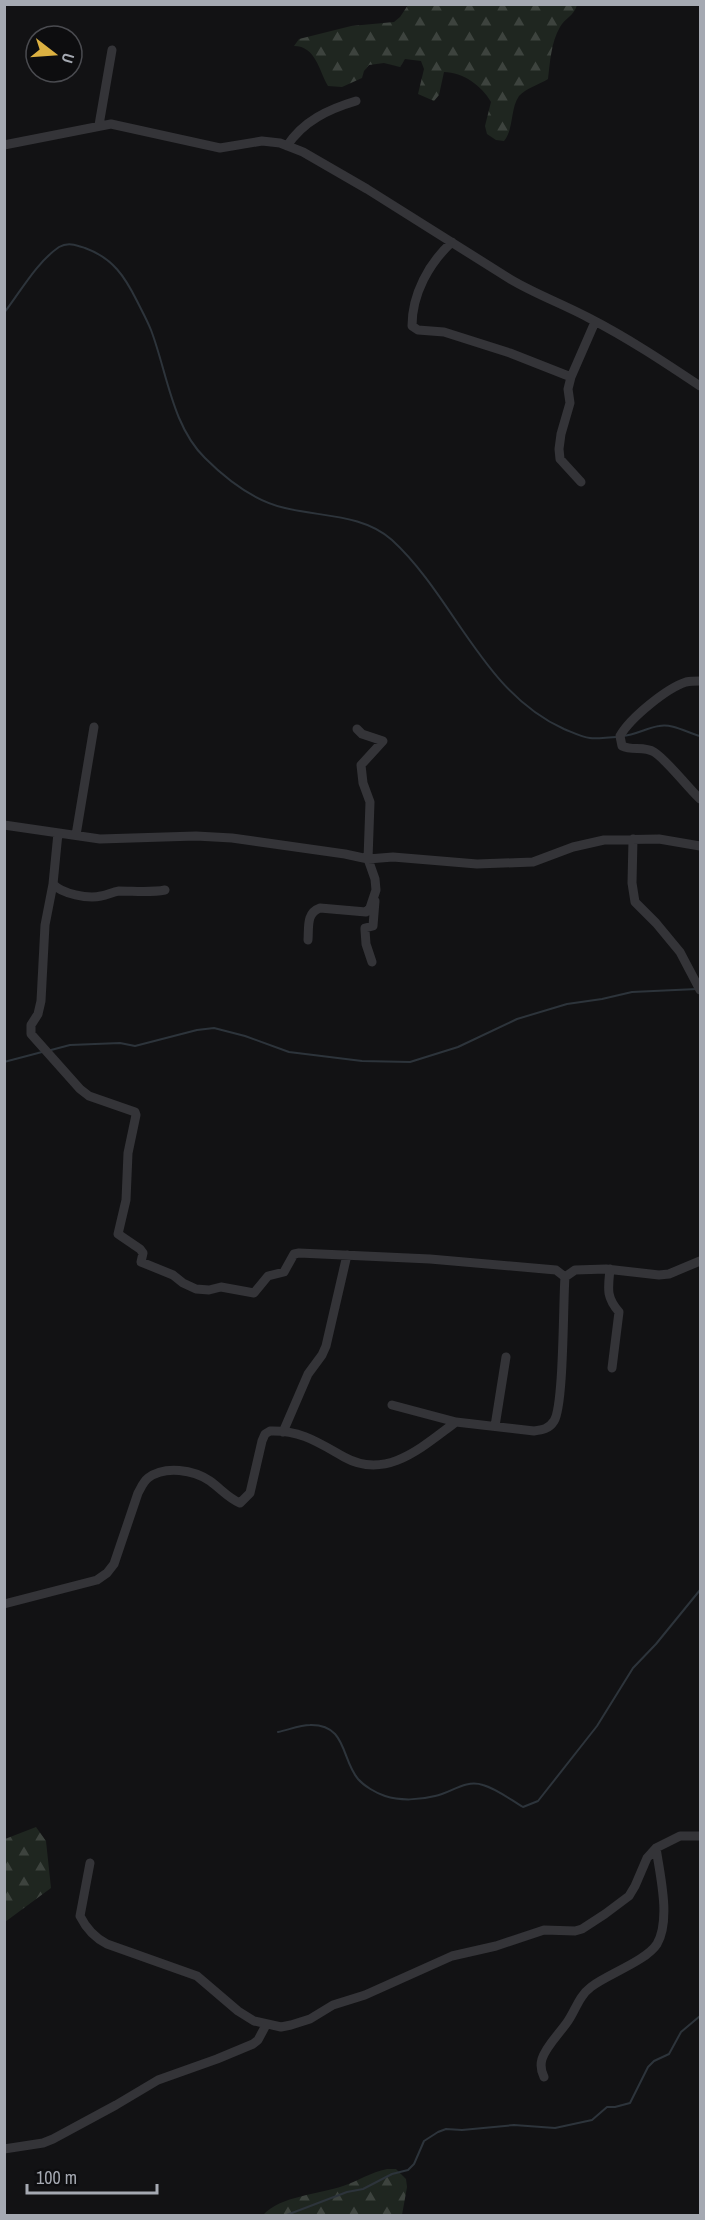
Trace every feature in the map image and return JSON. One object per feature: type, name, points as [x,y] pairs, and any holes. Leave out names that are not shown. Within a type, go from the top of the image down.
[{"type":"street","points":[[99,125],[112,50]]},
{"type":"street","points":[[287,146],[305,124],[328,111],[356,101]]},
{"type":"street","points":[[4,145],[33,141],[99,125],[121,126],[220,148],[262,141],[280,143],[303,152],[367,189],[517,284],[596,322],[639,346],[700,386]]},
{"type":"street","points":[[452,242],[430,264],[416,303],[412,326],[418,330],[444,332],[510,352],[571,377]]},
{"type":"street","points":[[581,482],[563,464],[559,455],[561,434],[570,403],[568,389],[571,377],[596,322]]},
{"type":"street","points":[[700,681],[687,682],[676,687],[639,713],[620,736],[622,746],[628,749],[644,748],[659,756],[700,799]]},
{"type":"street","points":[[76,835],[94,727]]},
{"type":"street","points":[[357,729],[362,734],[383,741],[361,765],[362,777],[370,802],[368,859],[376,890],[373,924],[365,930],[366,944],[372,962]]},
{"type":"street","points":[[4,825],[100,839],[196,836],[232,838],[368,859],[393,857],[513,864],[533,862],[590,842],[659,839],[700,846]]},
{"type":"street","points":[[58,833],[53,884],[45,925],[40,1008],[30,1029],[34,1039],[89,1096],[136,1115],[128,1153],[126,1200],[118,1234],[142,1250],[141,1262],[173,1275],[196,1289],[209,1290],[221,1287],[255,1293],[268,1276],[284,1272],[294,1254],[347,1255],[556,1270],[565,1277]]},
{"type":"street","points":[[633,839],[632,883],[635,902],[680,952],[700,990]]},
{"type":"street","points":[[53,884],[59,889],[88,897],[100,897],[112,892],[165,890]]},
{"type":"street","points":[[308,940],[309,919],[315,910],[320,908],[366,912],[370,908],[376,890]]},
{"type":"street","points":[[283,1432],[308,1374],[326,1346],[347,1255]]},
{"type":"street","points":[[565,1277],[575,1270],[610,1269],[659,1275],[669,1274],[700,1261]]},
{"type":"street","points":[[610,1269],[610,1302],[619,1312],[612,1368]]},
{"type":"street","points":[[392,1405],[456,1422],[534,1431],[545,1430],[554,1422],[557,1415],[565,1277]]},
{"type":"street","points":[[495,1426],[506,1358]]},
{"type":"street","points":[[4,1604],[97,1580],[107,1573],[114,1564],[138,1493],[152,1475],[171,1470],[193,1472],[212,1482],[218,1489],[240,1503],[250,1492],[266,1434],[270,1431],[321,1442],[352,1461],[384,1464],[406,1458],[456,1422]]},
{"type":"street","points":[[90,1863],[80,1916],[98,1939],[197,1976],[238,2011],[254,2021],[281,2027],[302,2022],[333,2005],[365,1995],[452,1956],[496,1946],[544,1930],[575,1931],[582,1929],[629,1896],[647,1858],[656,1848],[680,1836],[700,1836]]},
{"type":"street","points":[[544,2077],[540,2068],[544,2055],[584,1994],[597,1982],[636,1960],[656,1945],[660,1936],[664,1902],[656,1848]]},
{"type":"street","points":[[4,2149],[43,2143],[53,2139],[158,2080],[217,2060],[253,2043],[258,2040],[266,2025]]},
{"type":"green space","points":[[408,5],[577,5],[557,33],[551,53],[548,79],[519,96],[504,141],[496,140],[487,134],[485,126],[491,102],[477,85],[465,77],[444,72],[439,95],[434,101],[418,94],[424,69],[421,61],[405,59],[400,67],[384,63],[369,65],[362,78],[342,87],[328,86],[312,55],[301,47],[294,46],[299,39],[351,26],[394,22]]},
{"type":"green space","points":[[36,1827],[46,1841],[51,1888],[5,1922],[5,1839]]},
{"type":"green space","points":[[387,2169],[396,2169],[406,2179],[407,2187],[402,2215],[263,2215],[279,2204],[343,2186]]},
{"type":"waterway","points":[[4,313],[36,269],[59,247],[75,245],[103,257],[123,276],[132,292],[157,346],[178,415],[194,445],[205,458],[242,489],[274,505],[355,521],[381,532],[414,563],[490,668],[511,692],[536,713],[580,736],[617,737]]},
{"type":"waterway","points":[[622,736],[664,725],[700,736]]},
{"type":"waterway","points":[[51,1050],[70,1045],[120,1043],[135,1046],[197,1030],[214,1028],[245,1036],[289,1052],[362,1061],[410,1062],[458,1047],[517,1019],[567,1004],[632,992],[697,989]]},
{"type":"waterway","points":[[4,1062],[42,1052]]},
{"type":"waterway","points":[[278,1732],[310,1725],[322,1726],[331,1730],[342,1744],[358,1779],[370,1789],[391,1798],[423,1798],[464,1785],[476,1784],[493,1789],[523,1807],[538,1801],[597,1726],[633,1668],[656,1644],[700,1590]]},
{"type":"waterway","points":[[284,2216],[347,2192],[363,2189],[392,2174],[408,2170],[414,2164],[424,2141],[446,2129],[462,2130],[514,2125],[555,2128],[592,2120],[607,2107],[630,2103],[648,2067],[654,2061],[669,2054],[681,2032],[700,2016]]}]
